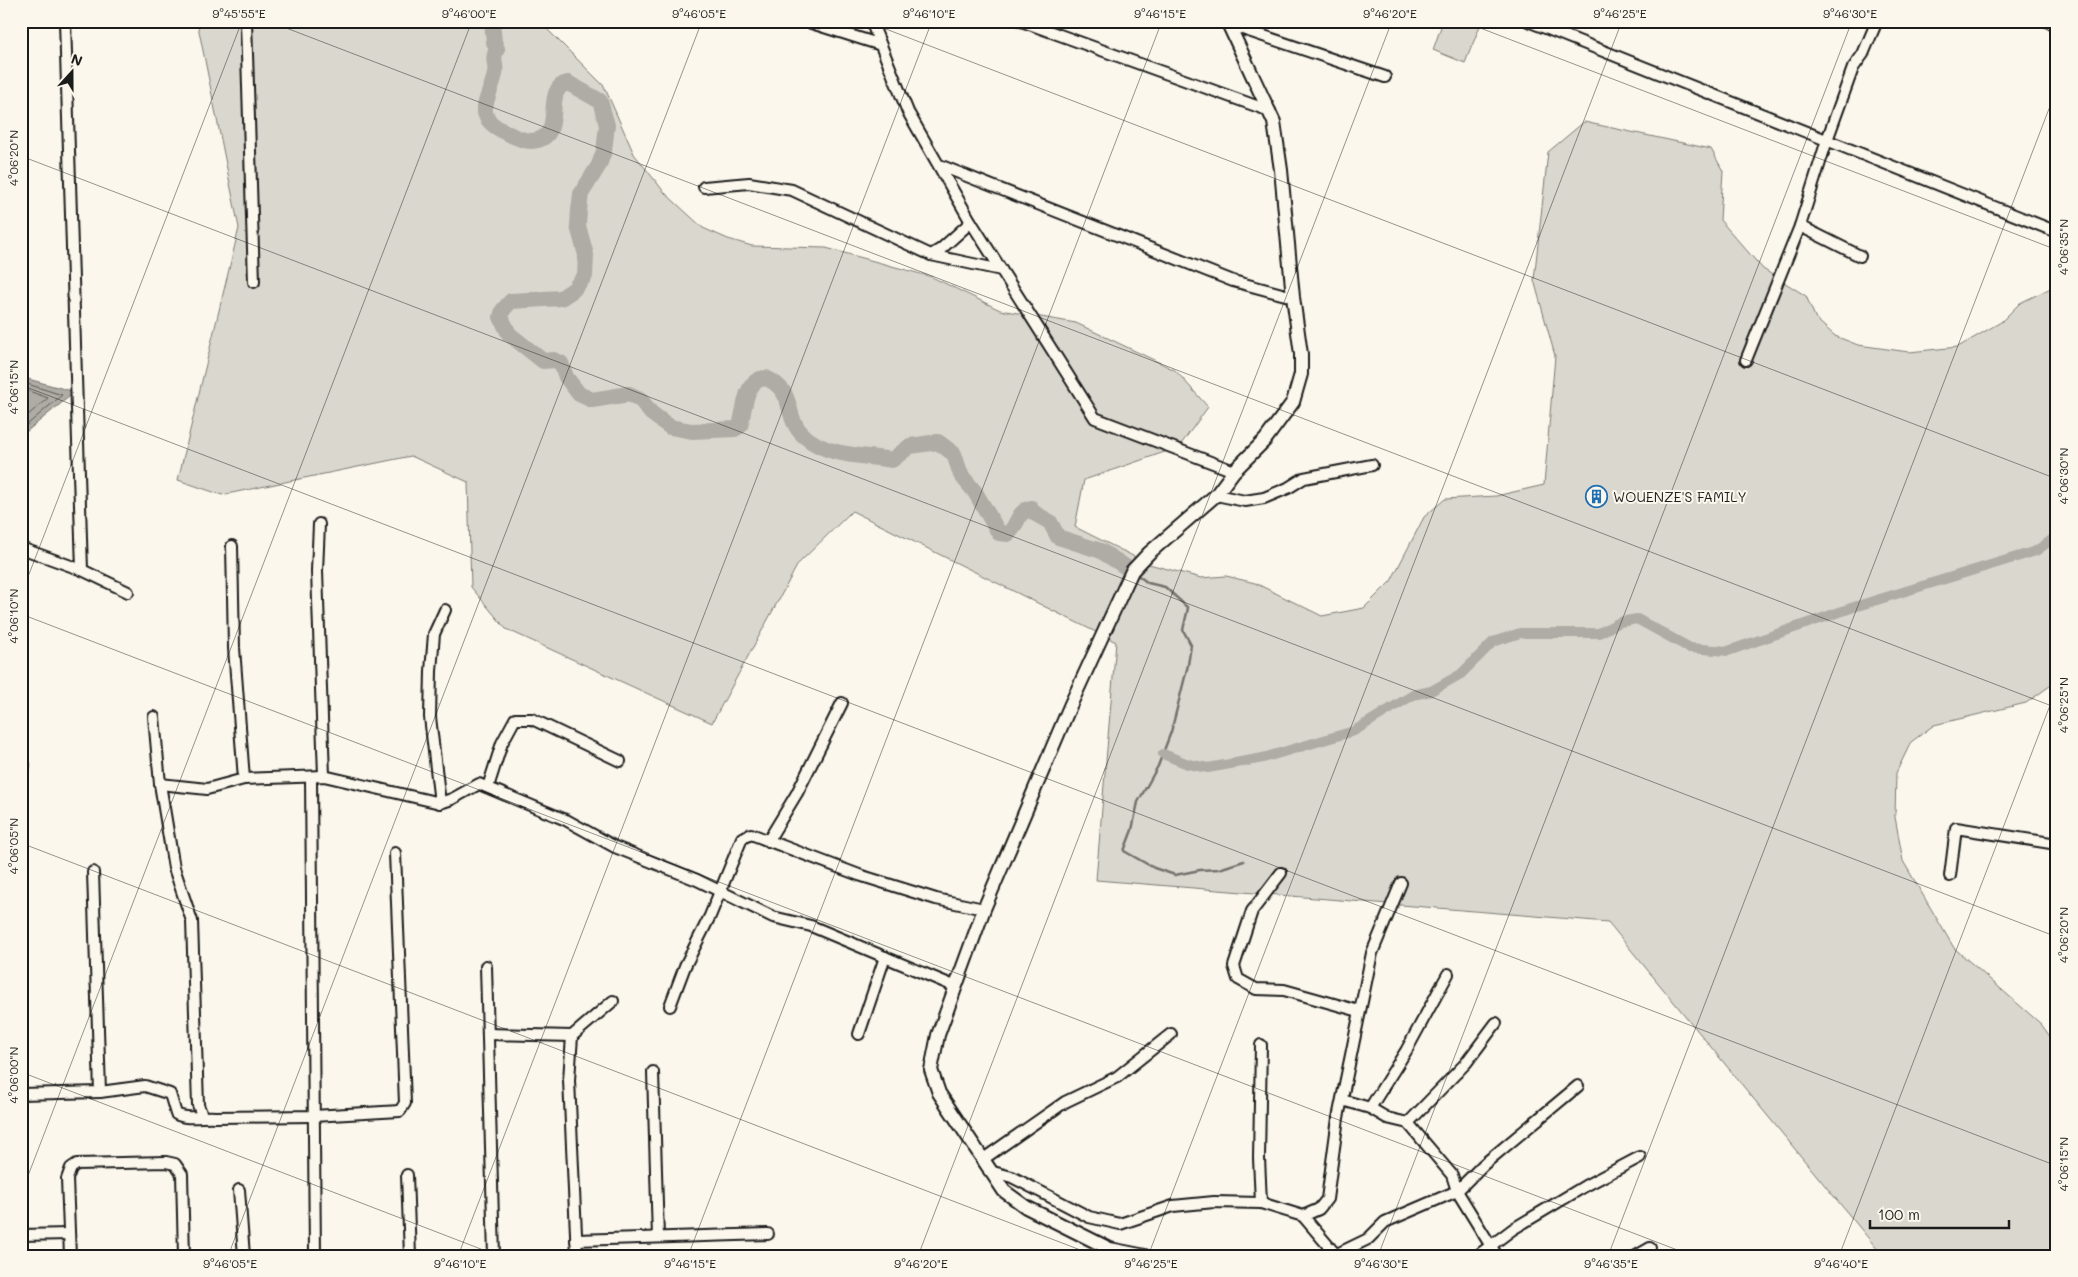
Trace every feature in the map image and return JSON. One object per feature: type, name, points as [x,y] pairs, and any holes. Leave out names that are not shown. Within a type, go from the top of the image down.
[{"type":"main road","points":[[1145,1256],[1110,1249],[1026,1207],[1004,1192],[939,1092],[931,1070],[933,1051],[954,986],[984,909],[1070,706],[1132,571],[1149,553],[1216,495],[1234,470],[1265,440],[1293,402],[1301,374],[1302,364],[1293,297],[1281,170],[1270,111],[1228,22]]},
{"type":"street","points":[[65,21],[82,570]]},
{"type":"street","points":[[246,21],[254,282]]},
{"type":"street","points":[[805,21],[878,44]]},
{"type":"street","points":[[871,21],[878,44],[908,112],[971,222],[1095,418],[1234,470]]},
{"type":"street","points":[[1021,21],[1270,111]]},
{"type":"street","points":[[1528,21],[2057,232]]},
{"type":"street","points":[[1746,360],[1800,226],[1827,140],[1853,68],[1863,54],[1877,21]]},
{"type":"street","points":[[2046,21],[2057,26]]},
{"type":"street","points":[[1228,22],[1385,77]]},
{"type":"street","points":[[939,165],[1223,278],[1293,297]]},
{"type":"street","points":[[704,187],[749,183],[792,190],[931,255],[1001,270]]},
{"type":"street","points":[[931,255],[941,249],[971,222]]},
{"type":"street","points":[[1800,226],[1860,256]]},
{"type":"street","points":[[1216,495],[1245,501],[1264,498],[1288,488],[1304,478],[1372,465]]},
{"type":"street","points":[[319,524],[317,571],[324,776]]},
{"type":"street","points":[[232,546],[234,648],[244,779]]},
{"type":"street","points":[[21,548],[82,570],[128,592]]},
{"type":"street","points":[[440,803],[430,717],[434,634],[445,610]]},
{"type":"street","points":[[768,841],[797,793],[842,703]]},
{"type":"street","points":[[154,717],[160,784],[174,868],[192,920],[198,1105],[202,1115]]},
{"type":"street","points":[[488,787],[502,743],[515,720],[532,719],[620,761]]},
{"type":"street","points":[[160,784],[207,789],[244,779],[311,778],[324,776],[440,803],[452,799],[479,784],[566,820],[615,847],[697,880],[773,917],[811,926],[954,986]]},
{"type":"street","points":[[311,778],[315,1256]]},
{"type":"street","points":[[1950,876],[1956,828],[2057,844]]},
{"type":"street","points":[[670,1006],[685,966],[710,916],[742,838],[751,834],[836,868],[928,897],[984,909]]},
{"type":"street","points":[[21,1094],[100,1092],[145,1086],[163,1090],[170,1094],[176,1114],[182,1118],[202,1115],[216,1117],[313,1116],[400,1111],[404,1106],[395,853]]},
{"type":"street","points":[[94,872],[100,1092]]},
{"type":"street","points":[[1281,873],[1252,911],[1234,966],[1238,979],[1256,989],[1284,990],[1359,1011]]},
{"type":"street","points":[[1303,1216],[1319,1209],[1326,1199],[1342,1100],[1372,954],[1401,883]]},
{"type":"street","points":[[859,1034],[885,957]]},
{"type":"street","points":[[486,966],[494,1256]]},
{"type":"street","points":[[1370,1108],[1406,1051],[1448,974]]},
{"type":"street","points":[[488,1034],[572,1036],[613,1001]]},
{"type":"street","points":[[1408,1123],[1466,1063],[1496,1023]]},
{"type":"street","points":[[1171,1034],[1117,1077],[1065,1102],[985,1165],[1089,1217],[1120,1224],[1173,1206],[1214,1202],[1260,1203],[1303,1216],[1337,1255],[1368,1239],[1385,1222],[1457,1190],[1483,1165],[1578,1086]]},
{"type":"street","points":[[572,1036],[569,1080],[577,1256]]},
{"type":"street","points":[[1260,1203],[1261,1046]]},
{"type":"street","points":[[653,1072],[658,1236]]},
{"type":"street","points":[[1342,1100],[1370,1108],[1387,1118],[1408,1123],[1452,1175],[1457,1190],[1494,1251]]},
{"type":"street","points":[[1476,1256],[1494,1251],[1529,1220],[1640,1157]]},
{"type":"street","points":[[70,1256],[67,1179],[71,1168],[77,1164],[166,1162],[175,1164],[182,1174],[184,1256]]},
{"type":"street","points":[[406,1175],[410,1256]]},
{"type":"street","points":[[239,1190],[244,1256]]},
{"type":"street","points":[[21,1235],[69,1234]]},
{"type":"street","points":[[576,1240],[768,1234]]},
{"type":"street","points":[[1636,1256],[1650,1248]]},
{"type":"shaded area","points":[[197,21],[539,21],[604,86],[634,154],[665,193],[703,228],[728,239],[752,246],[826,248],[932,277],[1000,310],[1076,323],[1175,370],[1208,407],[1179,447],[1084,480],[1075,527],[1149,564],[1201,578],[1226,576],[1255,583],[1322,616],[1364,608],[1391,581],[1424,517],[1445,499],[1496,496],[1544,485],[1555,356],[1534,280],[1548,152],[1584,122],[1711,149],[1723,171],[1720,220],[1763,269],[1806,296],[1816,319],[1835,336],[1858,345],[1909,352],[1958,347],[2001,322],[2020,303],[2057,285],[2057,681],[2026,703],[1934,725],[1911,742],[1896,773],[1895,817],[1903,861],[1954,948],[2041,1024],[2057,1046],[2057,1256],[1883,1256],[1608,922],[1096,880],[1116,642],[852,511],[798,564],[712,723],[506,629],[471,587],[468,482],[411,456],[222,495],[178,480],[239,228]]},
{"type":"shaded area","points":[[1443,21],[1482,21],[1465,63],[1433,50]]},
{"type":"water","points":[[21,377],[75,392],[21,436]]},
{"type":"waterway","points":[[492,21],[494,42],[497,49],[494,56],[495,74],[485,107],[485,114],[488,120],[495,126],[518,138],[531,141],[542,138],[549,132],[552,123],[556,94],[560,87],[568,83],[600,101],[607,125],[604,151],[599,165],[581,194],[578,226],[586,255],[585,276],[573,290],[561,298],[511,301],[503,310],[501,317],[509,334],[543,361],[554,360],[561,363],[566,377],[579,394],[592,400],[629,394],[640,399],[651,413],[670,427],[692,431],[735,429],[740,426],[749,389],[759,380],[766,378],[782,390],[797,428],[812,442],[823,447],[845,454],[892,460],[910,446],[938,442],[954,454],[961,475],[975,492],[999,533],[1008,534],[1020,515],[1031,508],[1034,513],[1050,522],[1058,537],[1101,551],[1132,571]]},
{"type":"waterway","points":[[1163,754],[1188,764],[1208,768],[1263,758],[1354,731],[1413,695],[1431,691],[1461,674],[1493,642],[1520,633],[1599,633],[1620,622],[1637,619],[1690,648],[1728,651],[1854,607],[2036,551],[2057,536]]},
{"type":"waterway","points":[[1135,573],[1148,583],[1165,587],[1188,608],[1183,630],[1191,645],[1188,665],[1171,732],[1158,766],[1138,802],[1132,830],[1124,851],[1154,868],[1175,875],[1200,870],[1219,869],[1244,861]]},
{"type":"place","name":"WOUENZE'S FAMILY","points":[[1597,497]]}]
